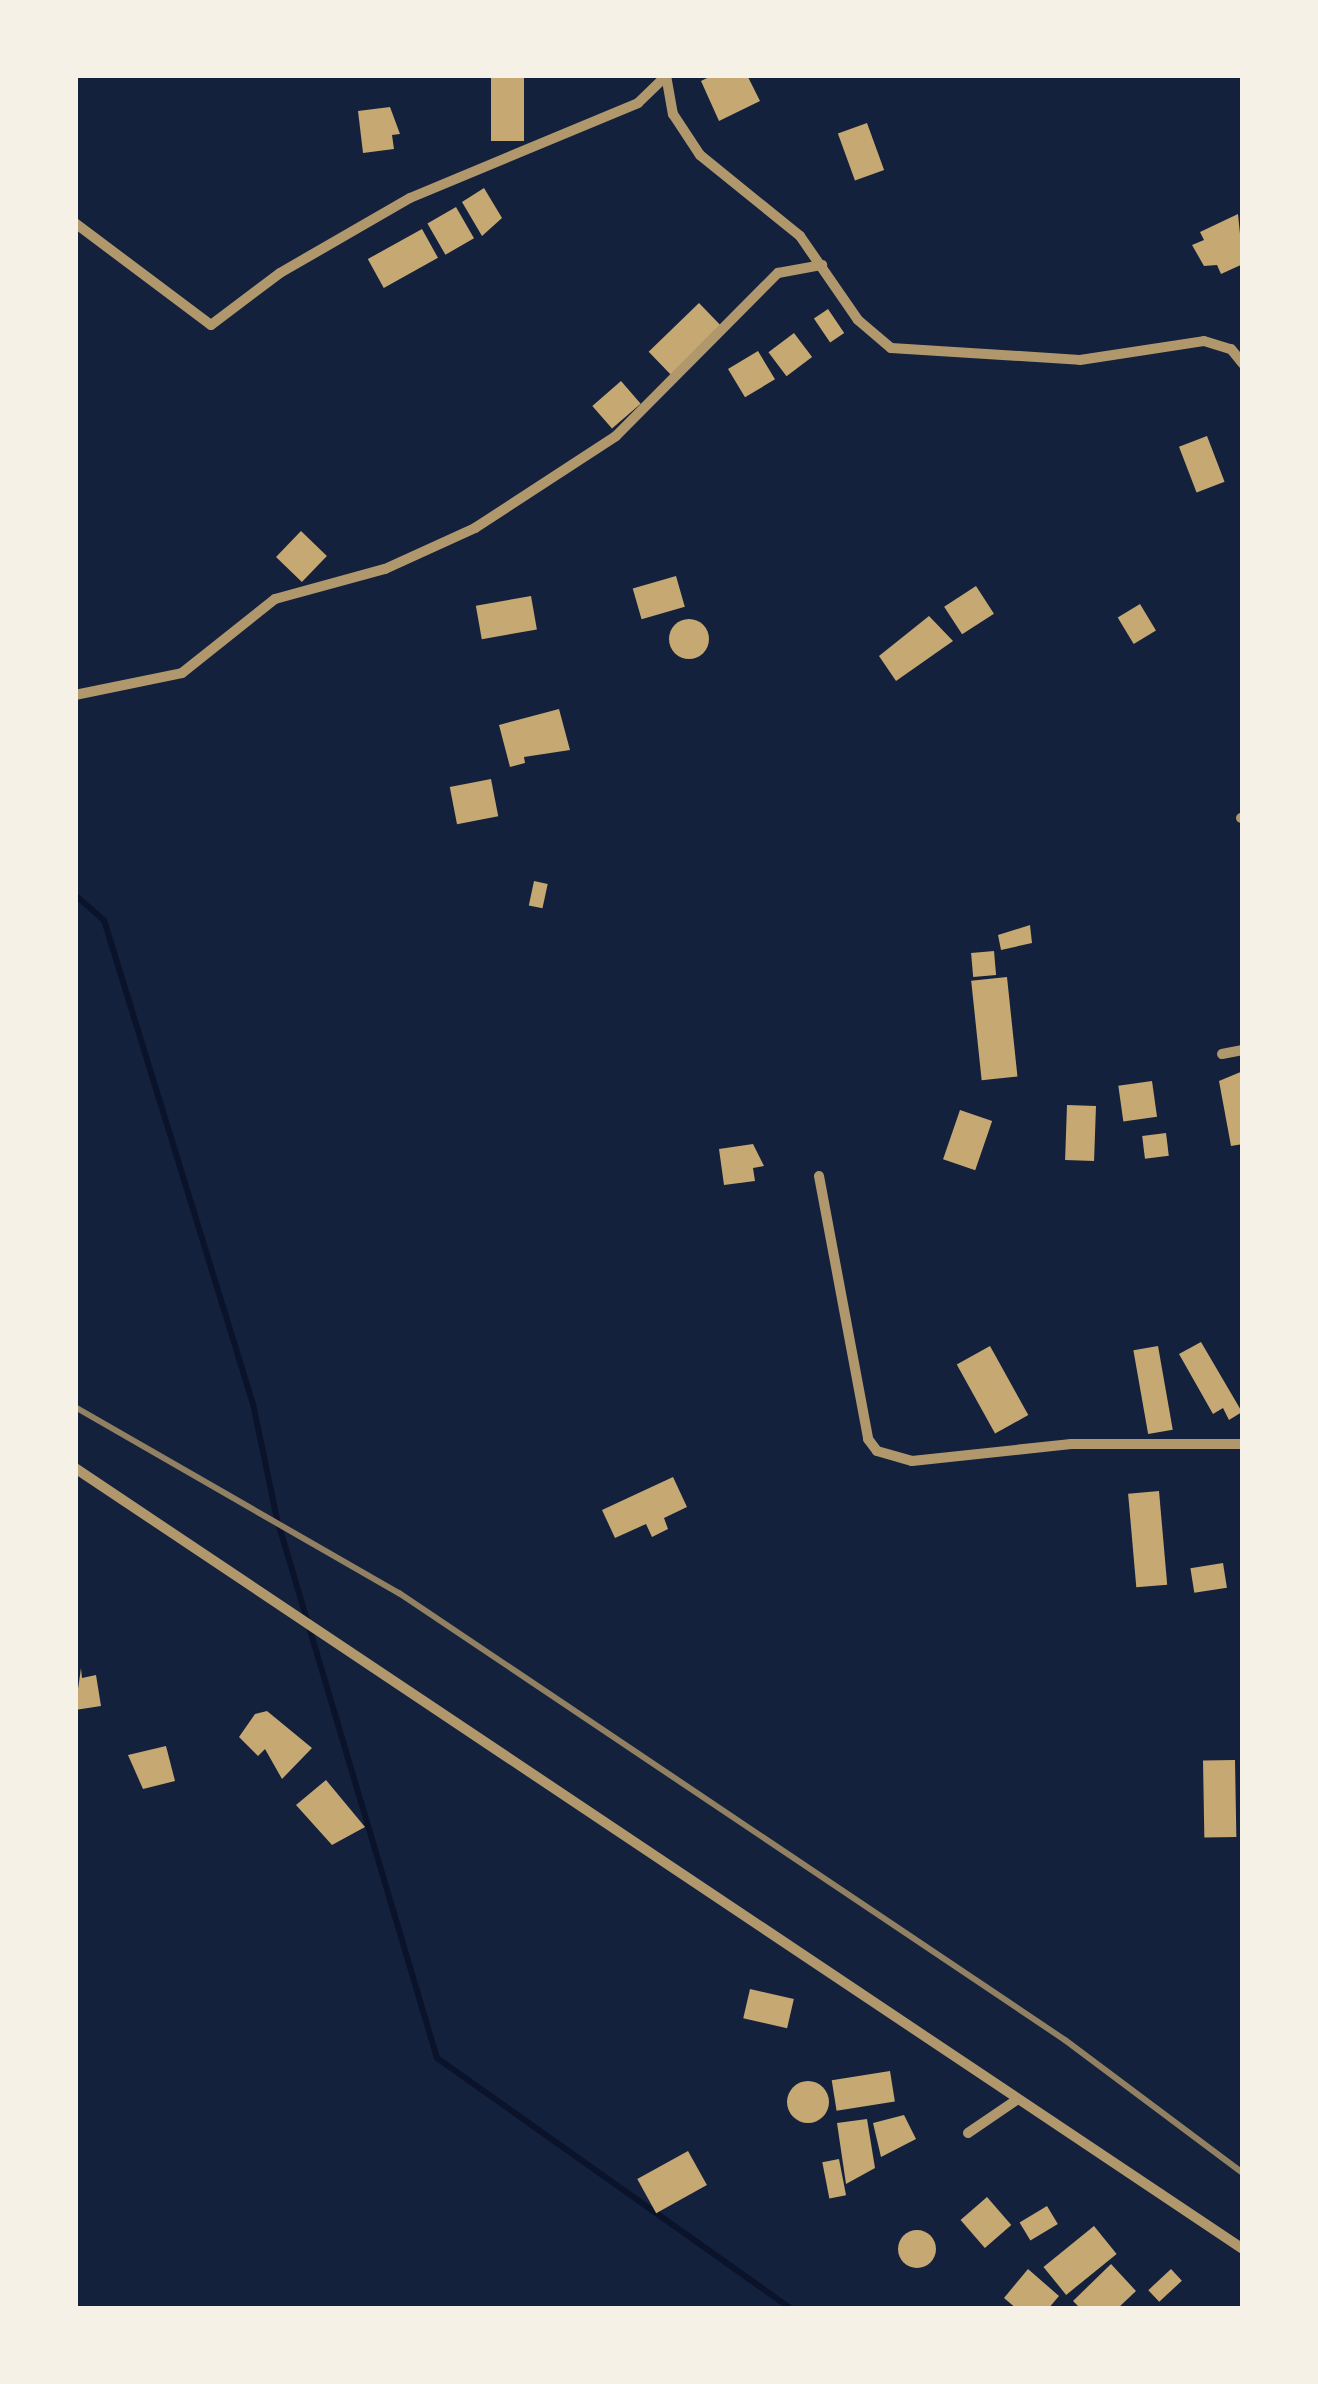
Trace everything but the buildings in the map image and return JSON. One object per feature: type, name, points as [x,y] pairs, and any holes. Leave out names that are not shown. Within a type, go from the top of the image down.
[{"type":"street","points":[[75,223],[211,325],[280,273],[410,198],[638,103],[666,75]]},
{"type":"street","points":[[666,75],[673,114],[700,155],[800,236],[871,336],[891,348],[1080,360],[1204,341],[1231,349],[1243,364]]},
{"type":"street","points":[[75,695],[182,673],[275,599],[385,569],[475,528],[616,436],[778,273],[822,266]]},
{"type":"street","points":[[1222,1054],[1243,1050]]},
{"type":"street","points":[[818,1176],[868,1438],[877,1451],[912,1461],[1072,1444],[1243,1444]]},
{"type":"street","points":[[75,1468],[1015,2101],[1243,2249]]},
{"type":"street","points":[[968,2133],[1015,2101]]},
{"type":"waterway","points":[[75,895],[104,920],[253,1404],[277,1519],[437,2058],[791,2309]]},
{"type":"railway","points":[[75,1407],[399,1593],[1065,2040],[1243,2173]]}]
